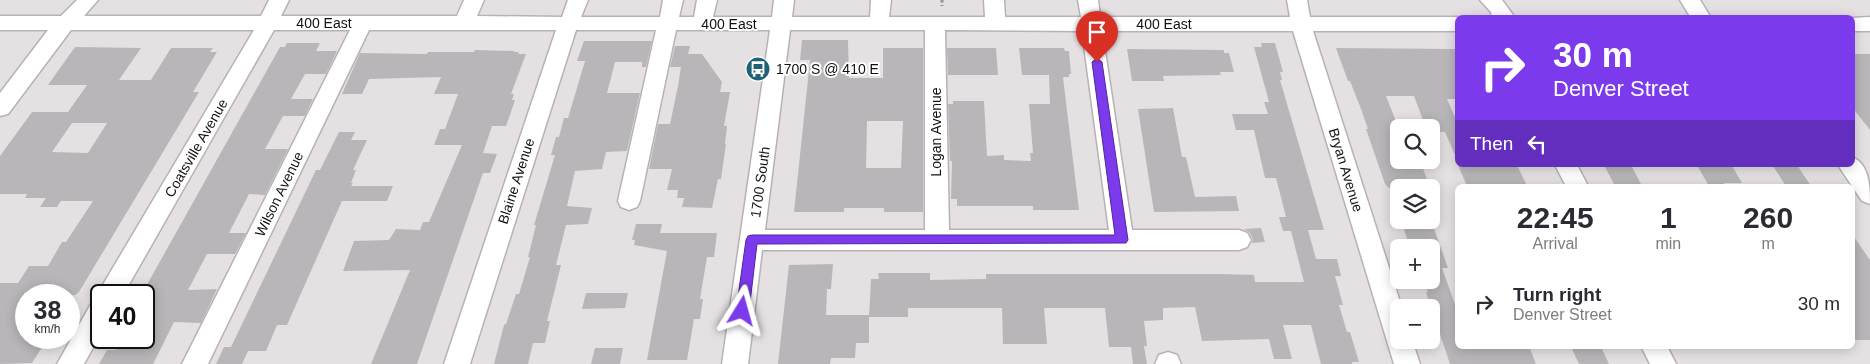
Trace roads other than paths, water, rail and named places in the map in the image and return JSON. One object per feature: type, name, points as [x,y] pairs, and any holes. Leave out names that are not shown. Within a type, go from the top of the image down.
[{"type":"street","points":[[0,108],[54,36],[88,0]]},
{"type":"street","name":"Coatsville Avenue","points":[[116,284],[259,40],[279,0]]},
{"type":"street","points":[[464,23],[474,0]]},
{"type":"street","name":"Blaine Avenue","points":[[457,364],[568,23],[578,0]]},
{"type":"street","points":[[629,201],[673,0]]},
{"type":"street","points":[[702,24],[707,0]]},
{"type":"street","name":"1700 South","points":[[735,364],[784,0]]},
{"type":"street","points":[[879,24],[881,0]]},
{"type":"street","points":[[994,0],[994,24]]},
{"type":"street","points":[[1088,0],[1122,240]]},
{"type":"street","name":"Bryan Avenue","points":[[1297,0],[1306,43],[1390,310]]},
{"type":"street","points":[[1484,0],[1483,6],[1488,15]]},
{"type":"street","points":[[1490,0],[1503,15]]},
{"type":"street","points":[[1690,0],[1699,15]]},
{"type":"street","name":"400 East","points":[[0,23],[879,24],[939,15],[994,24],[1455,24]]},
{"type":"street","name":"Logan Avenue","points":[[936,240],[939,15]]},
{"type":"street","name":"Wilson Avenue","points":[[195,364],[363,23]]},
{"type":"street","points":[[1855,24],[1870,24]]},
{"type":"street","points":[[1567,167],[1576,184]]},
{"type":"street","points":[[1850,167],[1870,194]]},
{"type":"street","points":[[752,240],[1239,240]]},
{"type":"street","points":[[70,364],[90,329]]},
{"type":"street","name":"Bryan Avenue","points":[[1402,349],[1407,364]]},
{"type":"street","points":[[1656,349],[1663,364]]},
{"type":"place","name":"1700 S @ 410 E","points":[[758,69]]}]
